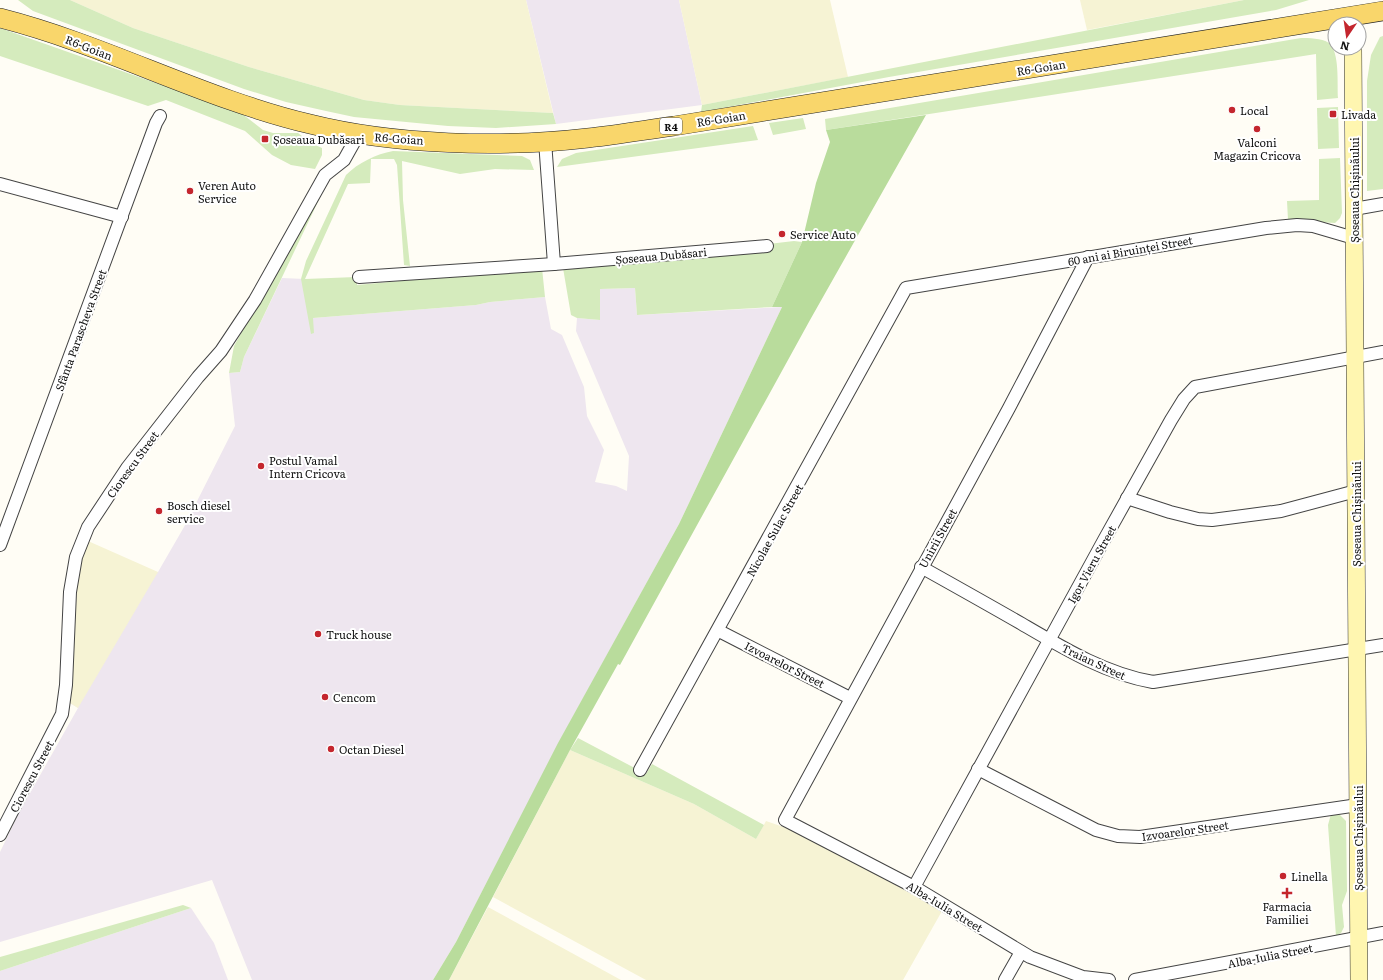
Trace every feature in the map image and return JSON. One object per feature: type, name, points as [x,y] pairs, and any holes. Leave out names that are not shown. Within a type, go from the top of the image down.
[{"type":"main road","name":"R6-Goian","points":[[1366,16],[1383,11]]},
{"type":"main road","name":"R6-Goian","points":[[0,18],[53,34],[259,109],[309,124],[358,135],[457,142],[545,141],[587,138],[1327,24]]},
{"type":"street","name":"Șoseaua Chișinăului","points":[[1353,56],[1359,980]]},
{"type":"street","name":"Sfânta Parascheva Street","points":[[0,545],[156,123],[160,116]]},
{"type":"street","name":"Ciorescu Street","points":[[0,834],[62,714],[68,663],[70,592],[76,557],[88,527],[127,468],[198,377],[221,351],[255,300],[325,175],[344,160],[358,135]]},
{"type":"street","points":[[545,141],[554,264]]},
{"type":"street","points":[[0,184],[122,217]]},
{"type":"street","points":[[1354,209],[1383,204]]},
{"type":"street","name":"60 ani ai Biruinței Street","points":[[906,288],[1266,228],[1297,225],[1313,226],[1354,238]]},
{"type":"street","name":"Șoseaua Dubăsari","points":[[359,277],[554,264],[767,246]]},
{"type":"street","name":"Unirii Street","points":[[785,820],[1012,401],[1088,257]]},
{"type":"street","name":"Nicolae Sulac Street","points":[[640,770],[719,631],[906,288]]},
{"type":"street","name":"Igor Vieru Street","points":[[914,887],[1127,498],[1184,399],[1195,387],[1383,352]]},
{"type":"street","points":[[1127,498],[1170,512],[1198,519],[1212,520],[1281,511],[1356,491]]},
{"type":"street","name":"Traian Street","points":[[921,567],[1049,640],[1106,668],[1132,678],[1153,682],[1357,651],[1383,645]]},
{"type":"street","name":"Izvoarelor Street","points":[[719,631],[850,698]]},
{"type":"street","name":"Izvoarelor Street","points":[[978,769],[1096,830],[1118,836],[1140,837],[1358,805]]},
{"type":"street","name":"Alba-Iulia Street","points":[[785,820],[914,887],[1021,952],[1064,971],[1083,977],[1109,980]]},
{"type":"street","name":"Alba-Iulia Street","points":[[1135,980],[1383,933]]},
{"type":"street","points":[[1005,980],[1021,952]]},
{"type":"shaded area","points":[[70,0],[526,0],[553,113],[400,105],[364,100],[249,67],[133,28]]},
{"type":"shaded area","points":[[526,0],[679,0],[702,105],[556,124]]},
{"type":"shaded area","points":[[679,0],[830,0],[848,77],[702,105]]},
{"type":"shaded area","points":[[1080,0],[1244,0],[1087,30]]},
{"type":"shaded area","name":"Postul Vamal Intern Cricova","points":[[282,278],[305,279],[313,318],[476,305],[490,302],[545,297],[551,329],[562,335],[584,387],[587,416],[604,450],[595,482],[616,486],[627,491],[629,456],[576,331],[577,318],[600,320],[600,289],[635,288],[637,315],[782,307],[679,524],[564,733],[456,942],[433,980],[252,980],[212,880],[0,942],[0,852],[21,809],[78,708],[70,703],[78,573],[158,572],[184,527],[235,426],[229,373],[240,372],[244,357]]},
{"type":"shaded area","points":[[88,541],[158,572],[78,708],[70,703],[78,573]]},
{"type":"shaded area","points":[[570,750],[694,804],[756,839],[766,821],[804,834],[942,911],[903,980],[646,980],[493,897]]},
{"type":"shaded area","points":[[488,907],[621,980],[449,980]]},
{"type":"shaded area","points":[[191,908],[214,943],[228,980],[0,980],[0,971]]},
{"type":"green space","points":[[18,0],[70,0],[133,28],[249,67],[364,100],[400,105],[553,113],[556,124],[496,128],[448,126],[354,117],[286,102],[244,89],[33,11]]},
{"type":"green space","points":[[1244,0],[1309,0],[1276,10],[889,77],[701,112],[702,105]]},
{"type":"green space","points":[[0,28],[241,113],[263,130],[273,133],[298,133],[311,143],[322,148],[322,155],[315,169],[291,165],[272,155],[245,131],[166,100],[148,106],[0,56]]},
{"type":"green space","points":[[1383,36],[1383,189],[1367,191],[1367,81],[1371,55],[1380,37]]},
{"type":"green space","points":[[1301,38],[1322,40],[1327,42],[1327,56],[1335,56],[1338,77],[1338,98],[1317,100],[1316,54],[826,130],[825,119]]},
{"type":"green space","points":[[1338,107],[1339,148],[1318,149],[1317,108]]},
{"type":"green space","points":[[926,115],[810,320],[620,665],[618,664],[570,750],[449,980],[433,980],[456,942],[558,743],[679,524],[782,307],[772,307],[802,242],[816,183],[830,142],[826,130]]},
{"type":"green space","points":[[803,118],[806,129],[773,135],[769,123]]},
{"type":"green space","points":[[753,126],[758,140],[557,167],[562,159],[576,153]]},
{"type":"green space","points":[[393,151],[522,156],[530,160],[534,170],[495,169],[460,174],[402,161],[403,200],[410,266],[404,265],[397,165],[394,159],[371,159],[370,183],[348,184],[305,279],[356,277],[357,285],[542,268],[545,297],[490,302],[476,305],[313,318],[314,333],[311,334],[301,279],[306,261],[346,175],[368,160],[380,154]]},
{"type":"green space","points":[[1340,158],[1342,213],[1340,218],[1335,223],[1288,220],[1287,201],[1319,200],[1319,159]]},
{"type":"green space","points":[[326,180],[325,187],[244,357],[240,372],[229,373],[234,346]]},
{"type":"green space","points":[[794,241],[802,242],[772,307],[637,315],[635,288],[600,289],[600,320],[577,318],[571,315],[563,268]]},
{"type":"green space","points":[[578,738],[646,774],[652,764],[764,825],[756,839],[694,804],[570,750]]},
{"type":"green space","points":[[1331,814],[1339,814],[1346,821],[1347,891],[1342,905],[1344,927],[1341,933],[1336,936],[1328,825]]},
{"type":"green space","points":[[183,905],[191,908],[0,971],[0,957]]},
{"type":"place","name":"Local","points":[[1232,110]]},
{"type":"place","name":"Livada","points":[[1333,114]]},
{"type":"place","name":"Valconi Magazin Cricova","points":[[1257,129]]},
{"type":"place","name":"Șoseaua Dubăsari","points":[[265,139]]},
{"type":"place","name":"Veren Auto Service","points":[[190,191]]},
{"type":"place","name":"Service Auto","points":[[782,234]]},
{"type":"place","name":"Postul Vamal Intern Cricova","points":[[261,466]]},
{"type":"place","name":"Bosch diesel service","points":[[159,511]]},
{"type":"place","name":"Truck house","points":[[318,634]]},
{"type":"place","name":"Cencom","points":[[325,697]]},
{"type":"place","name":"Octan Diesel","points":[[331,749]]},
{"type":"place","name":"Linella","points":[[1283,876]]},
{"type":"place","name":"Farmacia Familiei","points":[[1287,893]]}]
